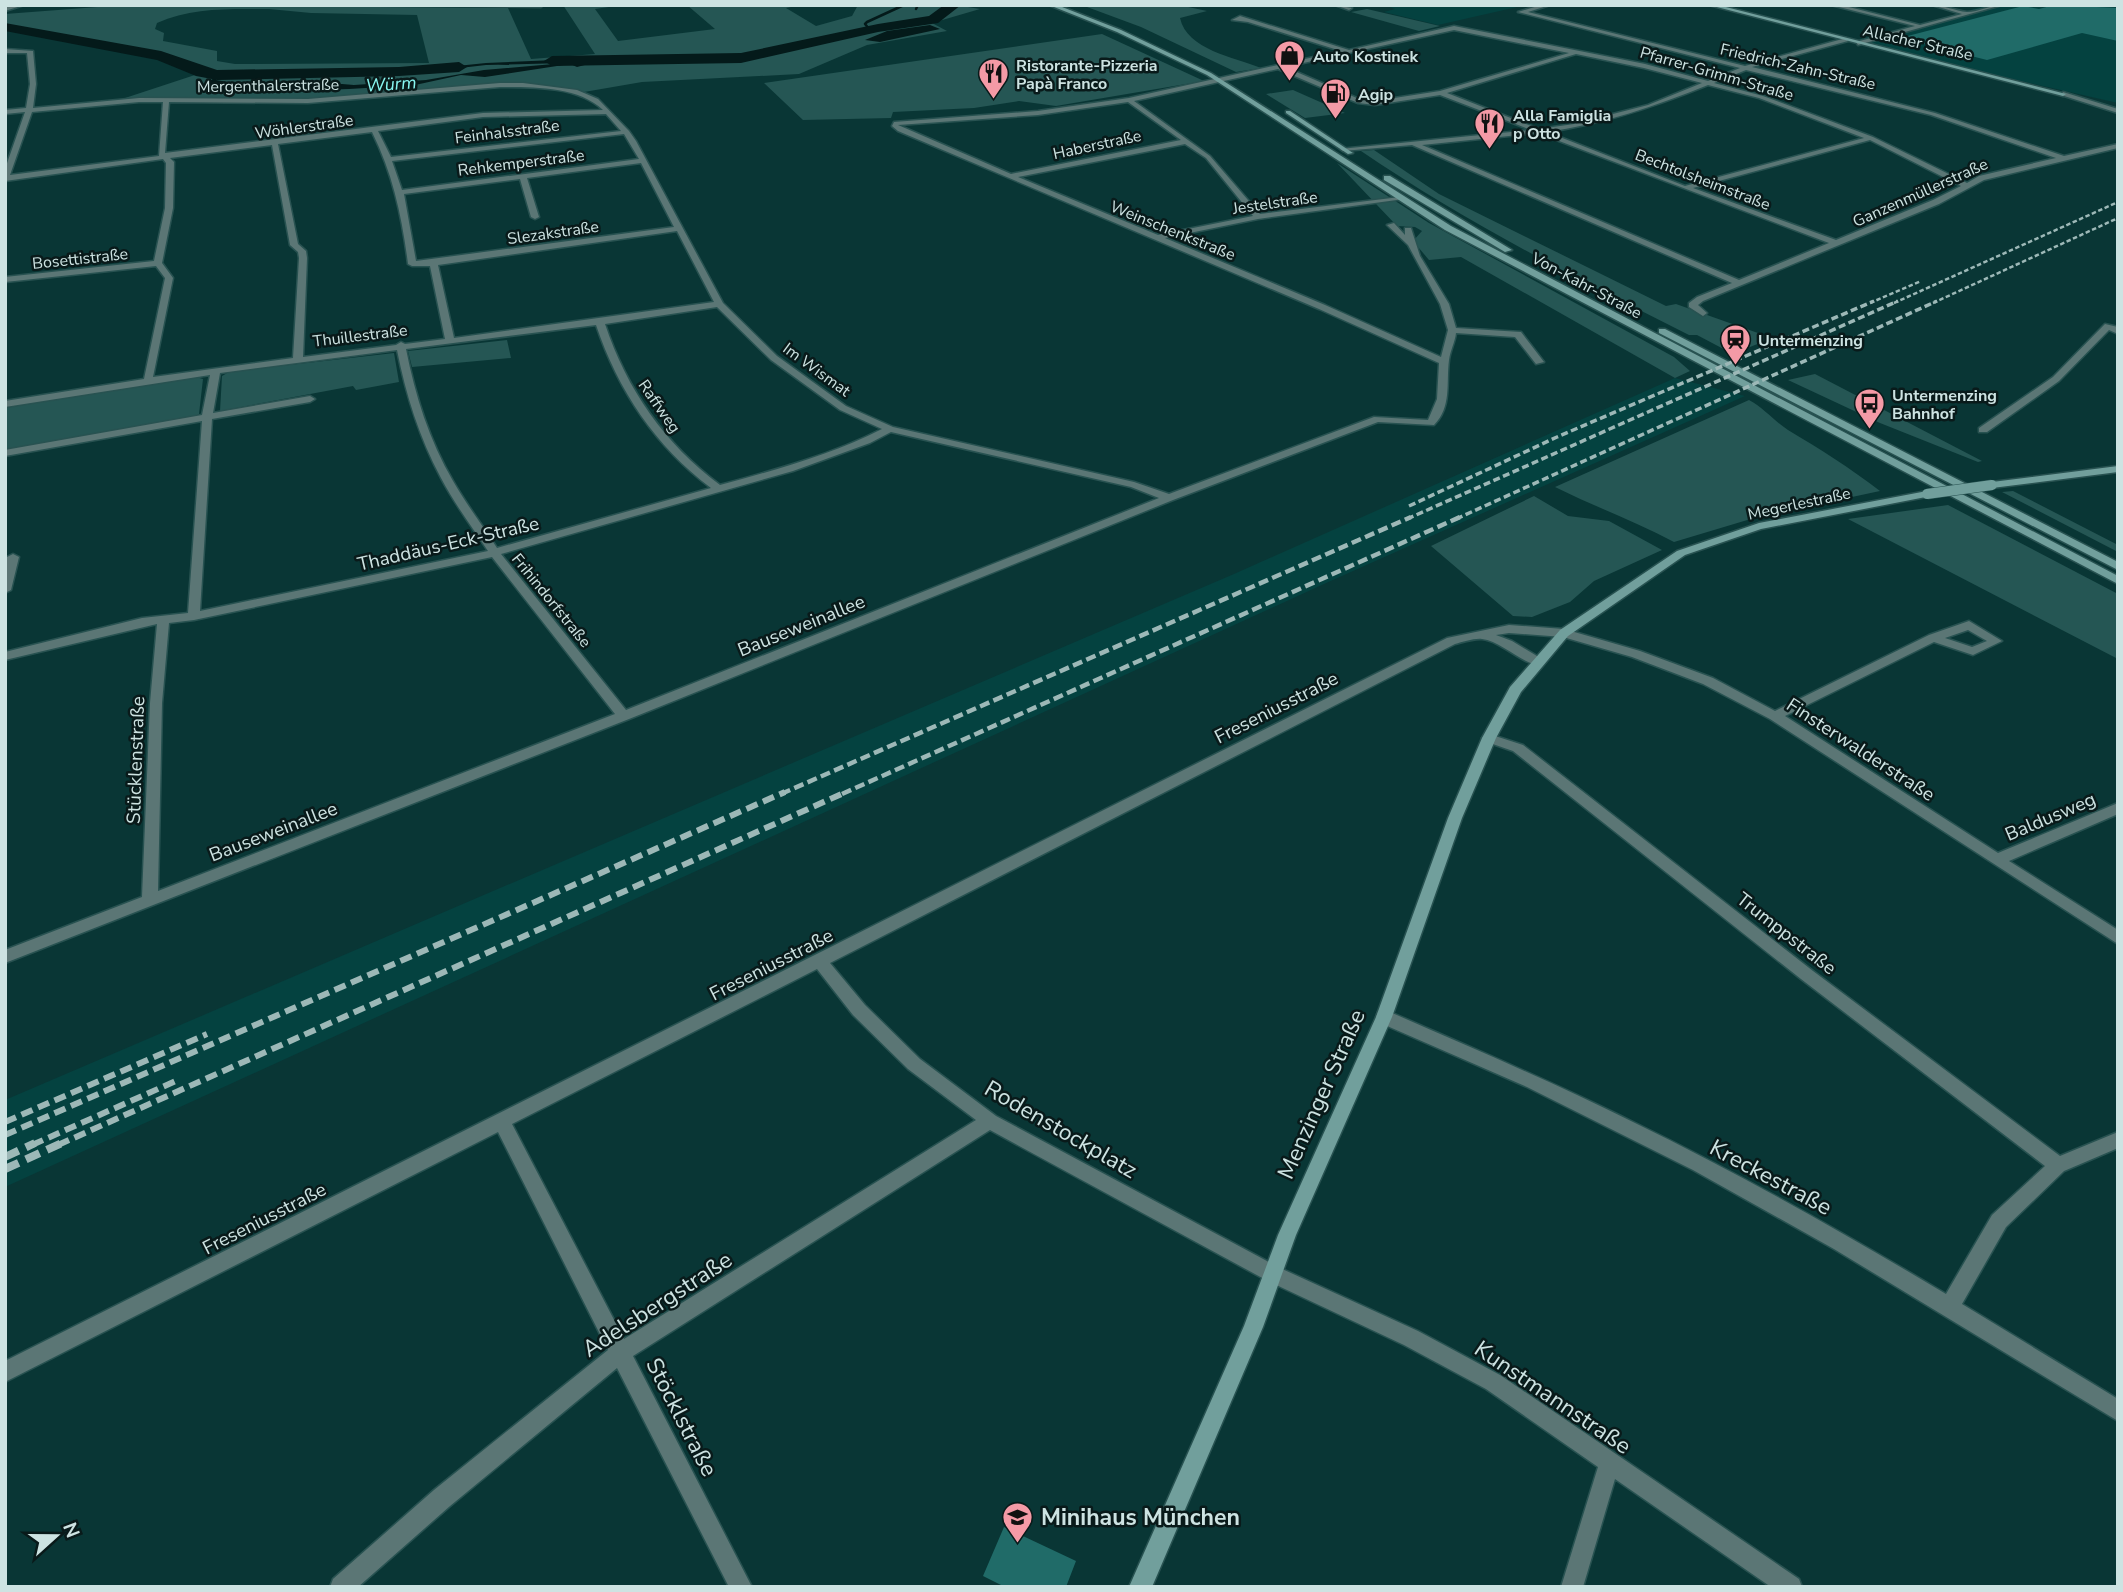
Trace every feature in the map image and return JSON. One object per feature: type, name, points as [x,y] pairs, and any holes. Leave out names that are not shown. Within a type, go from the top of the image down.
[{"type":"main road","points":[[435,5],[541,5]]},
{"type":"main road","name":"Von-Kahr-Straße","points":[[1051,5],[1113,28],[1223,81],[1400,199],[1546,283],[2118,581]]},
{"type":"main road","points":[[1066,5],[1145,35],[1243,85]]},
{"type":"main road","name":"Allacher Straße","points":[[1711,5],[2063,94]]},
{"type":"main road","name":"Von-Kahr-Straße","points":[[1280,107],[1450,218],[1560,280],[2118,567]]},
{"type":"main road","name":"Megerlestraße","points":[[1564,633],[1681,553],[1759,526],[1927,494],[2118,468]]},
{"type":"main road","name":"Menzinger Straße","points":[[1140,1587],[1384,1017],[1455,818],[1489,738],[1515,690],[1564,633]]},
{"type":"street","points":[[5,9],[22,5]]},
{"type":"street","points":[[1337,5],[1349,8]]},
{"type":"street","name":"Friedrich-Zahn-Straße","points":[[1548,5],[1521,12],[1933,114],[2065,159]]},
{"type":"street","points":[[1833,5],[1921,26]]},
{"type":"street","points":[[1934,5],[1970,14]]},
{"type":"street","points":[[1858,43],[2000,5]]},
{"type":"street","points":[[1251,22],[1348,52]]},
{"type":"street","name":"Pfarrer-Grimm-Straße","points":[[1348,52],[1448,28],[1577,52],[1710,82],[1760,97],[1871,138],[1965,186]]},
{"type":"street","points":[[1343,149],[1544,131],[1650,106],[1744,68],[1846,40]]},
{"type":"street","points":[[5,51],[30,51],[33,91],[30,111],[5,178]]},
{"type":"street","points":[[1129,100],[1348,52]]},
{"type":"street","points":[[1281,68],[1367,103],[1441,93],[1577,52]]},
{"type":"street","name":"Mergenthalerstraße","points":[[5,112],[166,100],[307,101],[523,85],[577,92],[596,100],[608,112]]},
{"type":"street","name":"Bechtolsheimstraße","points":[[1441,93],[1685,188],[1838,243]]},
{"type":"street","name":"Allacher Straße","points":[[2063,94],[2118,111]]},
{"type":"street","points":[[148,380],[169,278],[158,263],[169,208],[170,162],[162,155],[166,100]]},
{"type":"street","points":[[1129,100],[1208,158],[1258,217]]},
{"type":"street","name":"Weinschenkstraße","points":[[1129,100],[1038,113],[896,123],[895,126],[1154,238],[1311,302],[1444,362]]},
{"type":"street","name":"Wöhlerstraße","points":[[5,178],[166,159],[483,115],[608,112]]},
{"type":"street","name":"Im Wismat","points":[[608,112],[627,132],[644,160],[677,229],[719,304],[785,366],[843,408],[890,429],[1134,485],[1169,498]]},
{"type":"street","points":[[374,130],[391,159],[402,192],[412,264],[434,263],[450,341]]},
{"type":"street","name":"Feinhalsstraße","points":[[391,159],[627,132]]},
{"type":"street","points":[[1685,188],[1871,138]]},
{"type":"street","name":"Haberstraße","points":[[1011,176],[1188,141]]},
{"type":"street","points":[[1413,143],[1739,283]]},
{"type":"street","points":[[275,144],[293,245],[302,251],[303,258],[298,358]]},
{"type":"street","name":"Ganzenmüllerstraße","points":[[1703,313],[1692,305],[1936,202],[1965,186],[2001,172],[2118,146]]},
{"type":"street","name":"Rehkemperstraße","points":[[402,192],[644,160]]},
{"type":"street","points":[[523,176],[535,217]]},
{"type":"street","name":"Jestelstraße","points":[[1154,238],[1258,217],[1400,199]]},
{"type":"street","points":[[1391,225],[1409,243],[1445,309],[1452,330],[1518,334],[1539,362]]},
{"type":"street","name":"Slezakstraße","points":[[434,263],[677,229]]},
{"type":"street","points":[[1408,230],[1409,243]]},
{"type":"street","name":"Bosettistraße","points":[[5,280],[158,263]]},
{"type":"street","name":"Thuillestraße","points":[[5,404],[298,358],[600,323],[719,304]]},
{"type":"street","name":"Raffweg","points":[[600,323],[609,355],[642,411],[688,466],[720,490]]},
{"type":"street","points":[[1983,430],[2056,379],[2108,326],[2118,331]]},
{"type":"street","name":"Bauseweinallee","points":[[5,957],[624,716],[1169,498],[1377,419],[1430,423],[1435,420],[1443,394],[1444,362],[1449,351],[1452,330]]},
{"type":"street","name":"Frihindorfstraße","points":[[401,345],[409,388],[427,439],[447,480],[494,553],[624,716]]},
{"type":"street","points":[[194,616],[207,417],[216,370]]},
{"type":"street","points":[[5,453],[310,399]]},
{"type":"street","name":"Thaddäus-Eck-Straße","points":[[5,656],[142,622],[163,622],[194,616],[494,553],[789,470],[890,429]]},
{"type":"street","points":[[5,590],[13,557]]},
{"type":"street","name":"Stücklenstraße","points":[[150,899],[156,703],[163,622]]},
{"type":"street","name":"Freseniusstraße","points":[[5,1372],[1451,641],[1509,629],[1564,633]]},
{"type":"street","name":"Finsterwalderstraße","points":[[1564,633],[1636,654],[1708,681],[1775,716],[2118,938]]},
{"type":"street","points":[[1479,634],[1508,644],[1538,662]]},
{"type":"street","points":[[1775,716],[1933,638]]},
{"type":"street","name":"Trumppstraße","points":[[1489,738],[1518,748],[1807,975],[2058,1165]]},
{"type":"street","name":"Baldusweg","points":[[1997,860],[2118,808]]},
{"type":"street","name":"Rodenstockplatz","points":[[820,962],[859,1010],[914,1064],[990,1121],[1273,1274]]},
{"type":"street","name":"Kreckestraße","points":[[1384,1017],[1555,1092],[1764,1200],[1950,1306],[2118,1411]]},
{"type":"street","name":"Stöcklstraße","points":[[501,1121],[741,1587]]},
{"type":"street","name":"Adelsbergstraße","points":[[341,1587],[442,1498],[621,1352],[990,1121]]},
{"type":"street","points":[[1950,1306],[1999,1221],[2058,1165],[2118,1140]]},
{"type":"street","name":"Kunstmannstraße","points":[[1273,1274],[1411,1338],[1493,1382],[1791,1587]]},
{"type":"street","points":[[1572,1587],[1609,1464]]},
{"type":"shaded area","points":[[1384,5],[1526,5],[1438,25],[1384,12],[1395,9]]},
{"type":"shaded area","points":[[1988,5],[2118,5],[2118,103],[1854,43]]},
{"type":"shaded area","points":[[1675,378],[1745,396],[1324,584],[5,1187],[5,1100],[1234,574]]},
{"type":"green space","points":[[124,5],[508,8],[531,59],[595,54],[563,5],[623,5],[595,9],[618,41],[715,29],[687,5],[801,5],[786,8],[816,26],[852,16],[858,5],[956,5],[980,9],[932,23],[947,31],[867,45],[799,74],[642,82],[584,92],[522,84],[303,100],[122,99],[201,73],[160,56],[5,27],[5,14]],"holes":[[[269,9],[311,13],[417,15],[429,63],[235,64],[217,61],[217,51],[163,41],[164,33],[155,29],[157,23],[170,18],[212,10]]]},
{"type":"green space","points":[[1179,5],[1207,11],[1180,18],[1184,29],[1192,38],[1213,51],[1261,68],[1236,72],[1141,27],[1087,7]]},
{"type":"green space","points":[[1367,9],[1440,26],[1419,31],[1351,12]]},
{"type":"green space","points":[[1102,34],[1204,81],[1056,106],[1019,101],[974,108],[893,112],[891,118],[803,120],[764,83]]},
{"type":"green space","points":[[1293,90],[1345,113],[1305,118],[1266,94]]},
{"type":"green space","points":[[1374,150],[1439,194],[1666,306],[1676,304],[1772,338],[1733,354],[1697,335],[1689,335],[1440,202],[1361,151]]},
{"type":"green space","points":[[1337,163],[1429,223],[1674,357],[1690,371],[1675,378],[1461,257],[1429,260],[1413,241],[1422,231],[1415,227],[1397,226]]},
{"type":"green space","points":[[507,340],[511,358],[412,367],[408,351]]},
{"type":"green space","points":[[394,353],[399,382],[356,390],[353,386],[220,411],[222,376],[229,372]]},
{"type":"green space","points":[[1815,374],[1982,461],[1978,462],[1880,423],[1788,380]]},
{"type":"green space","points":[[196,377],[203,379],[199,414],[193,417],[5,451],[5,408]]},
{"type":"green space","points":[[1749,400],[1788,430],[1880,491],[1754,518],[1674,542],[1555,487]]},
{"type":"green space","points":[[2013,491],[2118,545],[2118,552],[2002,492]]},
{"type":"green space","points":[[1534,496],[1568,516],[1609,521],[1662,550],[1594,581],[1570,602],[1532,617],[1513,616],[1431,546]]},
{"type":"green space","points":[[1948,505],[2118,594],[2118,659],[1848,519]]},
{"type":"water","points":[[930,25],[940,29],[880,42],[865,40],[887,31]]},
{"type":"water","points":[[602,58],[600,61],[577,67],[570,64],[485,77],[461,75],[415,85],[320,90],[276,84],[234,87],[208,83],[216,76],[216,80],[240,84],[318,82],[354,85],[426,80],[484,70],[565,63],[486,65],[408,74],[408,71],[486,63]]},
{"type":"building","points":[[2054,5],[2118,8],[2118,41],[2082,33],[1987,60],[1900,38],[2023,6],[2039,9]]},
{"type":"building","name":"Minihaus München","points":[[1004,1527],[1076,1561],[1066,1587],[1005,1587],[983,1576]]},
{"type":"waterway","name":"Würm","points":[[870,30],[865,24],[867,22],[904,5]]},
{"type":"waterway","points":[[916,9],[918,5]]},
{"type":"waterway","name":"Würm","points":[[552,61],[741,58],[878,28],[933,20],[954,5]]},
{"type":"waterway","name":"Würm","points":[[5,27],[161,56],[202,73],[217,75],[459,67]]},
{"type":"railway","points":[[1894,303],[2118,202]]},
{"type":"railway","points":[[1933,303],[2118,218]]},
{"type":"railway","points":[[1870,303],[1921,281]]},
{"type":"railway","points":[[1409,506],[1557,437],[1874,301]]},
{"type":"railway","points":[[1407,519],[1898,301]]},
{"type":"railway","points":[[1456,519],[1937,301]]},
{"type":"railway","points":[[781,794],[1411,517]]},
{"type":"railway","points":[[842,794],[1460,517]]},
{"type":"railway","points":[[5,1135],[785,792]]},
{"type":"railway","points":[[58,1145],[846,792]]},
{"type":"railway","points":[[5,1122],[207,1034]]},
{"type":"railway","points":[[32,1145],[178,1080]]},
{"type":"railway","points":[[5,1157],[35,1143]]},
{"type":"railway","points":[[5,1169],[62,1143]]},
{"type":"place","name":"Auto Kostinek","points":[[1290,83]]},
{"type":"place","name":"Ristorante-Pizzeria Papà Franco","points":[[993,101]]},
{"type":"place","name":"Agip","points":[[1335,121]]},
{"type":"place","name":"Alla Famiglia p Otto","points":[[1490,151]]},
{"type":"place","name":"Untermenzing","points":[[1735,367]]},
{"type":"place","name":"Untermenzing Bahnhof","points":[[1869,431]]},
{"type":"place","name":"Minihaus München","points":[[1018,1544]]}]
